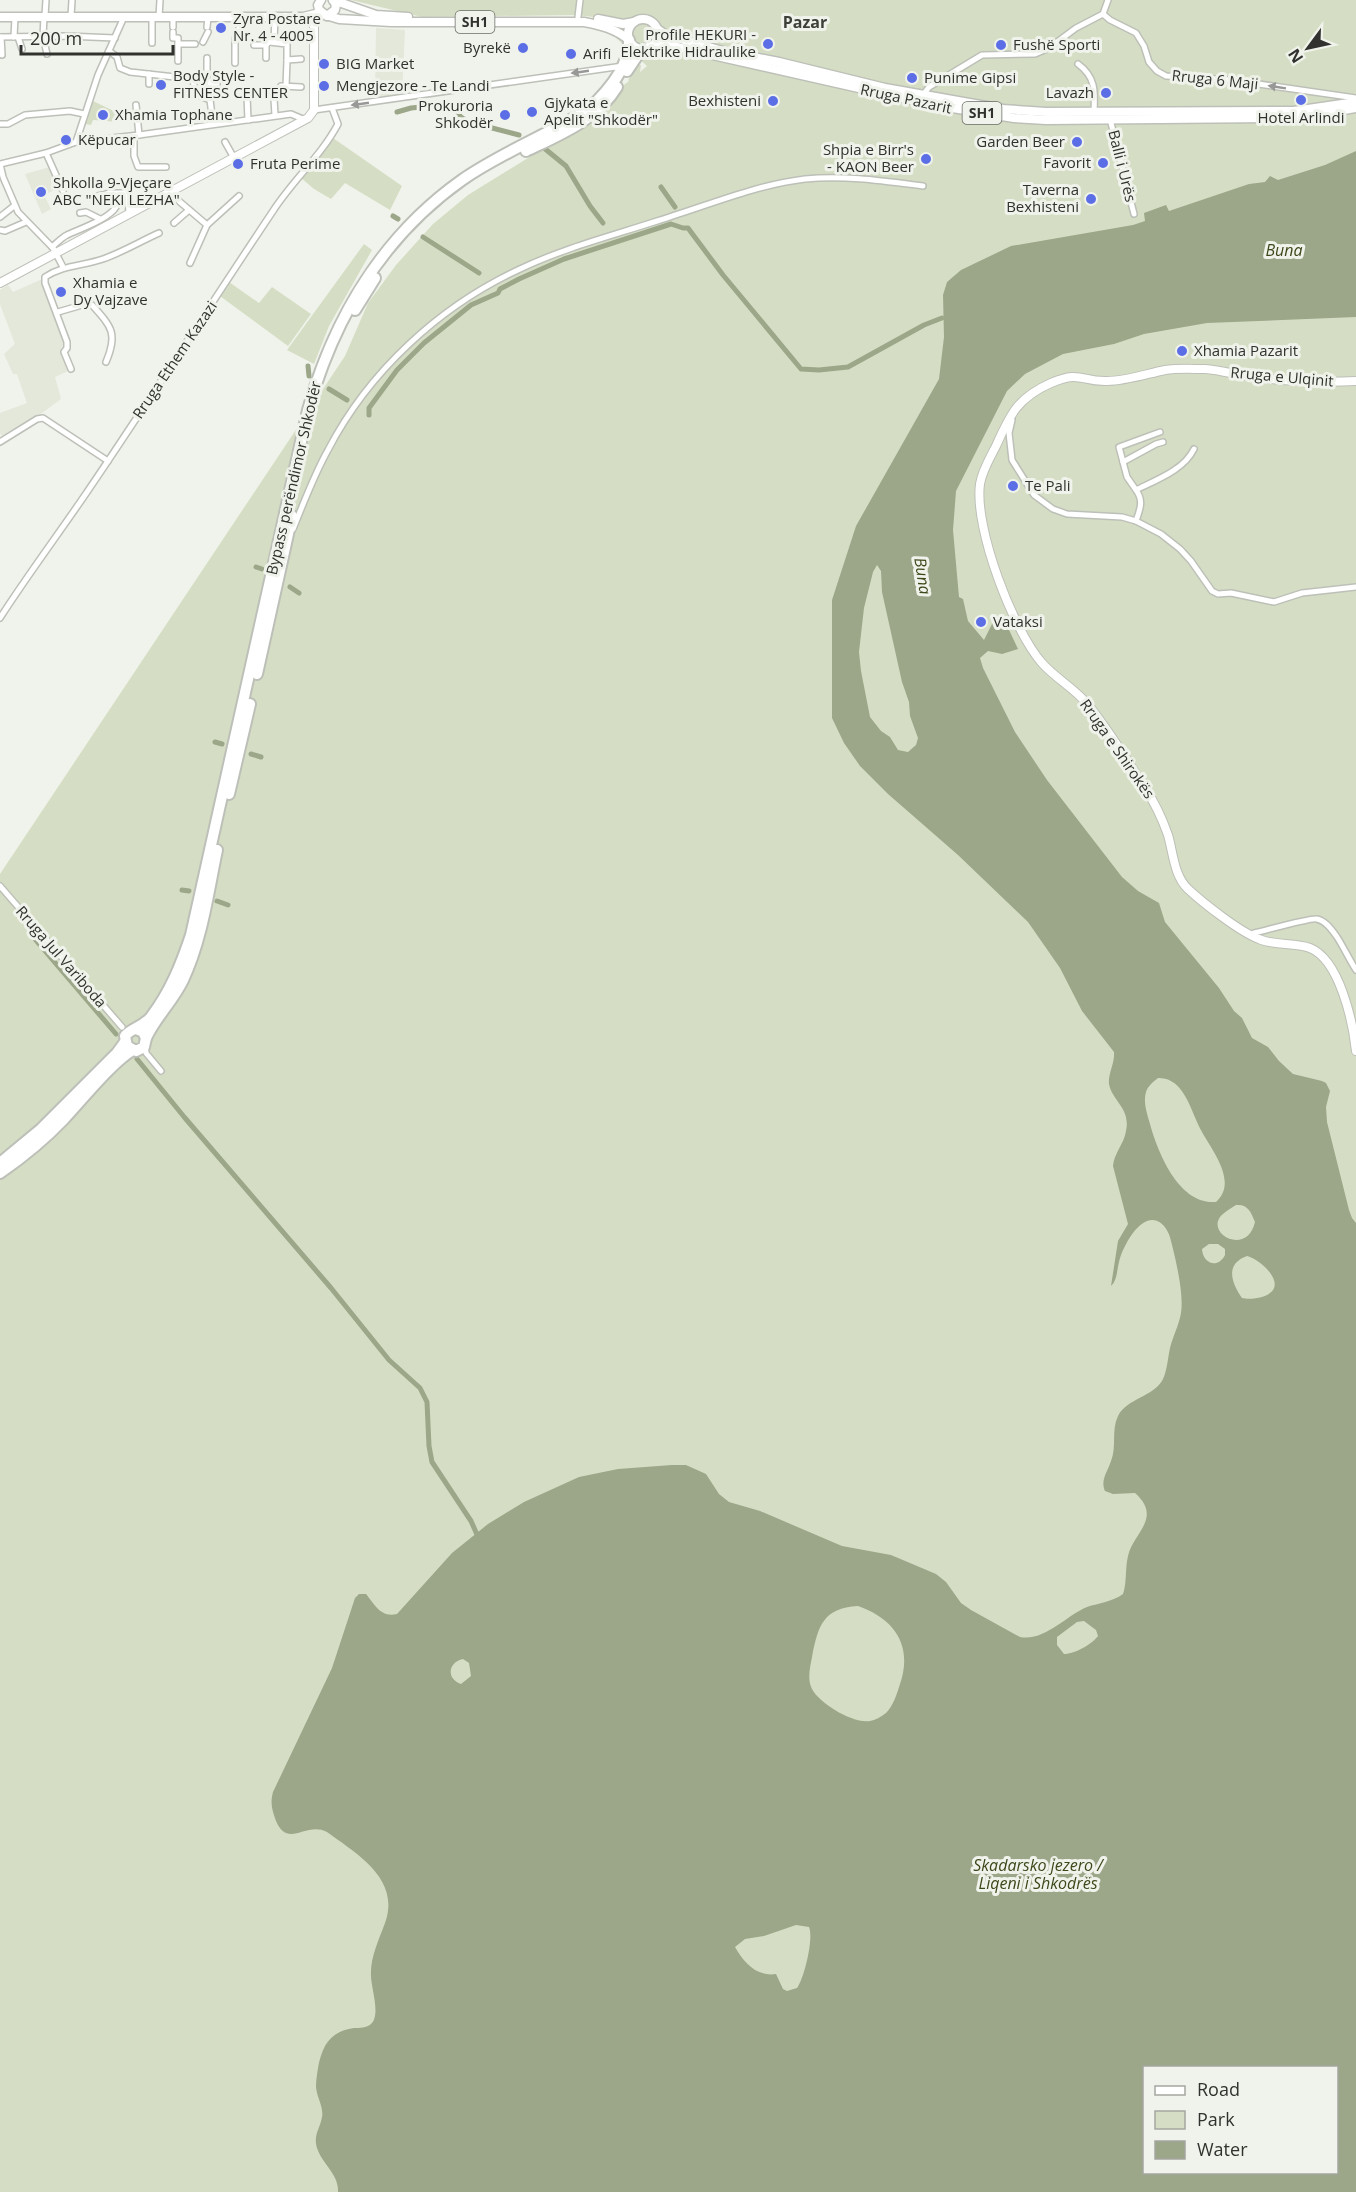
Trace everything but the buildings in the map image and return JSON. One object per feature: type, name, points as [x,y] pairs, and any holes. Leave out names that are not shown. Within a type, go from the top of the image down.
[{"type":"highway","name":"Bypass perëndimor Shkodër","points":[[0,1173],[61,1122],[102,1078],[142,1048],[177,993],[187,971],[197,941],[320,392],[345,329],[374,280],[416,229],[448,200],[486,174],[591,116],[609,99],[625,67],[629,40]]},
{"type":"highway","points":[[625,67],[650,47]]},
{"type":"highway","name":"Bypass perëndimor Shkodër","points":[[0,1163],[49,1122],[117,1053],[128,1033],[151,1016],[169,990],[180,967],[190,935],[308,410],[321,368],[340,322],[373,269],[398,238],[425,211],[462,180],[589,109],[625,67]]},
{"type":"highway","points":[[128,1033],[144,1033],[142,1048],[127,1047],[128,1033]]},
{"type":"main road","name":"SH1","points":[[333,0],[376,15],[579,17],[623,24],[638,20],[649,21],[656,28]]},
{"type":"main road","points":[[0,283],[104,220],[129,214],[311,116],[314,110],[307,87],[314,59],[315,25],[321,8],[335,10],[336,5],[333,0]]},
{"type":"main road","name":"SH1","points":[[0,17],[275,17],[309,16],[321,8],[339,19],[391,22],[584,22],[621,33],[637,48],[650,47]]},
{"type":"main road","points":[[629,40],[628,34],[634,22]]},
{"type":"main road","points":[[650,47],[656,41],[656,28]]},
{"type":"main road","name":"Rruga Pazarit","points":[[656,28],[662,33],[686,42],[923,95],[1023,111],[1301,111],[1356,100]]},
{"type":"main road","name":"Rruga Pazarit","points":[[650,47],[668,45],[963,111],[1035,119],[1309,116],[1356,108]]},
{"type":"main road","name":"Rruga e Ulqinit","points":[[1172,369],[1210,369],[1249,377],[1330,383],[1356,381]]},
{"type":"main road","name":"Rruga e Shirokës","points":[[1172,369],[1110,381],[1070,376],[1024,398],[1009,417],[980,486],[982,521],[997,580],[1034,652],[1046,668],[1088,704],[1154,800],[1165,826],[1182,882],[1190,891],[1252,936],[1266,942],[1307,947],[1323,957],[1335,976],[1347,1006],[1356,1051]]},
{"type":"street","points":[[46,0],[43,37],[47,54]]},
{"type":"street","points":[[71,16],[72,0]]},
{"type":"street","points":[[152,43],[159,0]]},
{"type":"street","points":[[579,17],[580,0]]},
{"type":"street","points":[[923,95],[929,87],[977,57],[987,54],[1039,53],[1049,48],[1076,28],[1103,14],[1108,0]]},
{"type":"street","name":"Rruga 6 Maji","points":[[1103,14],[1136,33],[1144,46],[1149,62],[1157,71],[1167,76],[1231,80],[1356,100]]},
{"type":"street","points":[[15,17],[16,37],[22,49]]},
{"type":"street","points":[[76,142],[98,75],[124,17]]},
{"type":"street","points":[[173,17],[173,38],[178,38],[178,61]]},
{"type":"street","points":[[203,42],[208,29],[208,17]]},
{"type":"street","points":[[235,63],[235,39],[239,39],[239,17]]},
{"type":"street","points":[[275,17],[276,42]]},
{"type":"street","points":[[2,55],[1,37],[101,36],[115,38]]},
{"type":"street","points":[[254,45],[266,45],[269,42],[287,44],[286,87]]},
{"type":"street","points":[[178,44],[195,44]]},
{"type":"street","points":[[266,45],[266,58]]},
{"type":"street","points":[[109,51],[117,57],[120,68],[135,73],[207,80],[210,84],[217,84]]},
{"type":"street","points":[[207,58],[207,80]]},
{"type":"street","points":[[286,60],[314,59]]},
{"type":"street","points":[[1078,64],[1095,85],[1094,112]]},
{"type":"street","points":[[314,110],[625,67]]},
{"type":"street","points":[[149,74],[149,84]]},
{"type":"street","points":[[193,79],[195,94],[210,100],[212,115]]},
{"type":"street","points":[[275,115],[274,99],[281,86],[307,87]]},
{"type":"street","points":[[247,96],[248,120]]},
{"type":"street","points":[[136,105],[137,136],[134,156],[138,167],[166,167]]},
{"type":"street","name":"Rruga Ethem Kazazi","points":[[0,618],[2,611],[189,341],[272,211],[333,133],[338,124],[332,108]]},
{"type":"street","points":[[0,124],[8,124],[25,115],[70,111],[84,114]]},
{"type":"street","points":[[63,267],[54,250],[26,222],[14,206],[0,164],[46,153],[76,142],[137,136],[275,115],[291,114],[305,120]]},
{"type":"street","name":"Balli i Urës","points":[[1110,119],[1134,214]]},
{"type":"street","points":[[225,142],[234,158]]},
{"type":"street","points":[[46,153],[63,191]]},
{"type":"street","points":[[283,555],[329,447],[367,390],[402,350],[433,323],[465,299],[498,279],[574,247],[782,183],[840,177],[923,186]]},
{"type":"street","points":[[171,192],[207,225]]},
{"type":"street","points":[[98,196],[128,193],[129,214]]},
{"type":"street","points":[[190,263],[207,225],[239,196]]},
{"type":"street","points":[[0,217],[14,206]]},
{"type":"street","points":[[80,213],[86,212],[104,220],[116,207]]},
{"type":"street","points":[[174,223],[189,210]]},
{"type":"street","points":[[0,230],[5,231],[26,222]]},
{"type":"street","points":[[71,369],[64,352],[67,342],[58,312],[45,283],[45,277],[63,267],[103,259],[159,233]]},
{"type":"street","points":[[58,312],[82,305],[92,305],[104,318],[113,335],[114,342],[106,362]]},
{"type":"street","points":[[1024,398],[1024,404],[1011,422],[1012,460],[1034,495],[1053,509],[1068,514],[1122,517],[1136,521],[1161,534],[1180,549],[1212,591],[1218,594],[1231,593],[1274,602],[1302,593],[1356,587]]},
{"type":"street","points":[[0,442],[37,419],[43,418],[108,461]]},
{"type":"street","points":[[1136,521],[1141,504],[1140,495],[1127,477],[1119,447],[1160,432]]},
{"type":"street","points":[[1123,462],[1163,442]]},
{"type":"street","points":[[1136,490],[1179,467],[1191,456],[1194,449]]},
{"type":"street","name":"Rruga Jul Variboda","points":[[0,886],[74,974],[128,1033]]},
{"type":"street","points":[[1252,936],[1254,933],[1307,919],[1319,919],[1336,936],[1356,970]]},
{"type":"street","points":[[142,1048],[161,1071]]},
{"type":"shaded area","points":[[376,28],[405,30],[402,94],[375,98]]},
{"type":"shaded area","name":"Shkolla 9-Vjeçare ABC \"NEKI LEZHA\"","points":[[50,167],[59,188],[44,195],[51,209],[42,214],[25,174]]},
{"type":"shaded area","points":[[43,280],[65,346],[61,347],[68,371],[55,377],[61,399],[2,436],[0,413],[27,403],[17,374],[13,374],[4,354],[15,344],[0,304],[0,290],[8,285],[13,292]]},
{"type":"green space","points":[[351,0],[1356,0],[1356,2192],[0,2192],[0,874],[345,356],[368,303],[396,265],[433,224],[468,195],[528,158],[629,81],[639,65],[641,65],[640,72],[647,66],[593,17],[577,15],[422,17]]},
{"type":"green space","points":[[93,101],[118,113],[119,122],[93,120],[91,125],[85,124]]},
{"type":"green space","points":[[333,138],[402,186],[390,210],[345,183],[331,199],[300,177],[322,154]]},
{"type":"green space","points":[[364,244],[372,250],[329,326],[314,364],[287,350]]},
{"type":"green space","points":[[229,282],[259,303],[272,287],[311,314],[288,346],[220,296]]},
{"type":"water","name":"Skadarsko jezero / Liqeni i Shkodrës","points":[[1356,151],[1356,317],[1207,323],[1144,334],[1114,344],[1063,354],[1025,374],[1007,391],[956,491],[953,530],[959,597],[963,599],[968,621],[984,640],[993,622],[1002,615],[1018,649],[1002,654],[988,651],[980,658],[983,668],[1015,732],[1047,780],[1122,877],[1138,891],[1159,903],[1165,922],[1219,988],[1234,1011],[1242,1018],[1252,1038],[1268,1047],[1293,1074],[1322,1081],[1326,1083],[1330,1091],[1326,1107],[1327,1122],[1349,1210],[1356,1223],[1356,2192],[338,2192],[336,2180],[319,2154],[316,2143],[322,2113],[316,2090],[318,2068],[325,2046],[333,2036],[346,2030],[363,2028],[374,2020],[371,1969],[373,1955],[385,1923],[388,1907],[387,1893],[373,1869],[327,1832],[312,1830],[292,1834],[281,1829],[273,1813],[272,1800],[273,1792],[332,1668],[355,1598],[359,1594],[366,1594],[383,1612],[391,1615],[397,1614],[452,1553],[488,1524],[524,1502],[579,1477],[618,1469],[686,1465],[706,1474],[719,1494],[729,1502],[760,1511],[842,1546],[891,1555],[936,1574],[946,1582],[961,1603],[1020,1637],[1038,1636],[1087,1607],[1110,1601],[1123,1594],[1128,1556],[1144,1525],[1146,1510],[1143,1502],[1135,1493],[1113,1494],[1105,1491],[1103,1483],[1113,1456],[1118,1416],[1128,1405],[1159,1385],[1166,1372],[1182,1306],[1179,1277],[1170,1237],[1166,1229],[1156,1220],[1142,1224],[1126,1245],[1116,1278],[1111,1286],[1118,1241],[1128,1224],[1113,1166],[1125,1136],[1127,1123],[1124,1111],[1109,1084],[1114,1052],[1082,1011],[1060,968],[1028,922],[958,855],[888,794],[860,766],[844,743],[832,718],[832,600],[856,526],[939,379],[944,337],[943,295],[947,282],[961,270],[1011,246],[1133,225],[1145,221],[1144,213],[1166,205],[1169,211],[1249,184],[1265,182],[1270,176],[1278,180],[1325,165]],"holes":[[[877,565],[881,571],[882,592],[902,682],[909,702],[910,716],[918,738],[916,745],[908,752],[898,750],[890,737],[881,731],[870,717],[861,671],[859,652],[864,608],[873,572]],[[1158,1078],[1175,1083],[1181,1090],[1217,1158],[1225,1185],[1216,1202],[1203,1201],[1191,1195],[1181,1186],[1172,1175],[1158,1149],[1145,1104],[1146,1092]],[[1236,1205],[1248,1209],[1255,1222],[1246,1237],[1232,1240],[1221,1233],[1218,1221],[1223,1214]],[[1209,1244],[1218,1244],[1225,1249],[1225,1255],[1215,1263],[1208,1261],[1202,1249]],[[1247,1256],[1261,1264],[1273,1278],[1275,1283],[1272,1291],[1264,1296],[1242,1298],[1233,1280],[1235,1264]],[[858,1606],[882,1618],[891,1626],[902,1646],[903,1670],[896,1696],[886,1713],[870,1721],[855,1719],[837,1711],[816,1695],[810,1685],[809,1677],[814,1646],[820,1628],[830,1615],[846,1607]],[[1084,1621],[1096,1630],[1098,1636],[1083,1648],[1064,1654],[1057,1645],[1057,1637],[1077,1622]],[[463,1659],[469,1663],[471,1676],[461,1684],[456,1682],[451,1675],[452,1667]],[[796,1925],[809,1927],[808,1958],[797,1988],[787,1991],[783,1989],[776,1974],[763,1973],[752,1968],[735,1947],[745,1939],[764,1936]]]},
{"type":"waterway","points":[[397,112],[411,108],[450,104],[461,117],[469,122],[519,135]]},
{"type":"waterway","points":[[544,148],[566,166],[603,223]]},
{"type":"waterway","points":[[661,187],[675,207]]},
{"type":"waterway","points":[[393,216],[398,219]]},
{"type":"waterway","points":[[369,415],[369,408],[397,370],[424,343],[471,305],[498,293],[500,289],[519,279],[564,259],[671,224],[688,228],[723,275],[801,369],[848,367],[924,325],[942,318]]},
{"type":"waterway","points":[[423,237],[479,273]]},
{"type":"waterway","points":[[308,366],[309,376]]},
{"type":"waterway","points":[[329,389],[347,400]]},
{"type":"waterway","points":[[256,567],[262,569]]},
{"type":"waterway","points":[[290,587],[299,593]]},
{"type":"waterway","points":[[215,742],[222,744]]},
{"type":"waterway","points":[[251,754],[261,757]]},
{"type":"waterway","points":[[182,890],[189,891]]},
{"type":"waterway","points":[[217,901],[228,905]]},
{"type":"waterway","points":[[34,938],[116,1034]]},
{"type":"waterway","points":[[137,1059],[389,1360],[420,1388],[427,1402],[432,1462],[471,1521],[479,1539]]},
{"type":"place","name":"Zyra Postare Nr. 4 - 4005","points":[[221,28]]},
{"type":"place","name":"Profile HEKURI - Elektrike Hidraulike","points":[[768,44]]},
{"type":"place","name":"Fushë Sporti","points":[[1001,45]]},
{"type":"place","name":"Byrekë","points":[[523,48]]},
{"type":"place","name":"Arifi","points":[[571,54]]},
{"type":"place","name":"BIG Market","points":[[324,64]]},
{"type":"place","name":"Punime Gipsi","points":[[912,78]]},
{"type":"place","name":"Body Style - FITNESS CENTER","points":[[161,85]]},
{"type":"place","name":"Mengjezore - Te Landi","points":[[324,86]]},
{"type":"place","name":"Lavazh","points":[[1106,93]]},
{"type":"place","name":"Hotel Arlindi","points":[[1301,100]]},
{"type":"place","name":"Bexhisteni","points":[[773,101]]},
{"type":"place","name":"Gjykata e Apelit \"Shkodër\"","points":[[532,112]]},
{"type":"place","name":"Xhamia Tophane","points":[[103,115]]},
{"type":"place","name":"Prokuroria Shkodër","points":[[505,115]]},
{"type":"place","name":"Këpucar","points":[[66,140]]},
{"type":"place","name":"Garden Beer","points":[[1077,142]]},
{"type":"place","name":"Shpia e Birr's - KAON Beer","points":[[926,159]]},
{"type":"place","name":"Favorit","points":[[1103,163]]},
{"type":"place","name":"Fruta Perime","points":[[238,164]]},
{"type":"place","name":"Shkolla 9-Vjeçare ABC \"NEKI LEZHA\"","points":[[41,192]]},
{"type":"place","name":"Taverna Bexhisteni","points":[[1091,199]]},
{"type":"place","name":"Xhamia e Dy Vajzave","points":[[61,292]]},
{"type":"place","name":"Xhamia Pazarit","points":[[1182,351]]},
{"type":"place","name":"Te Pali","points":[[1013,486]]},
{"type":"place","name":"Vataksi","points":[[981,622]]},
{"type":"district","name":"Pazar","points":[[805,22]]},
{"type":"water label","name":"Buna","points":[[1284,250]]},
{"type":"water label","name":"Buna","points":[[923,576]]}]
